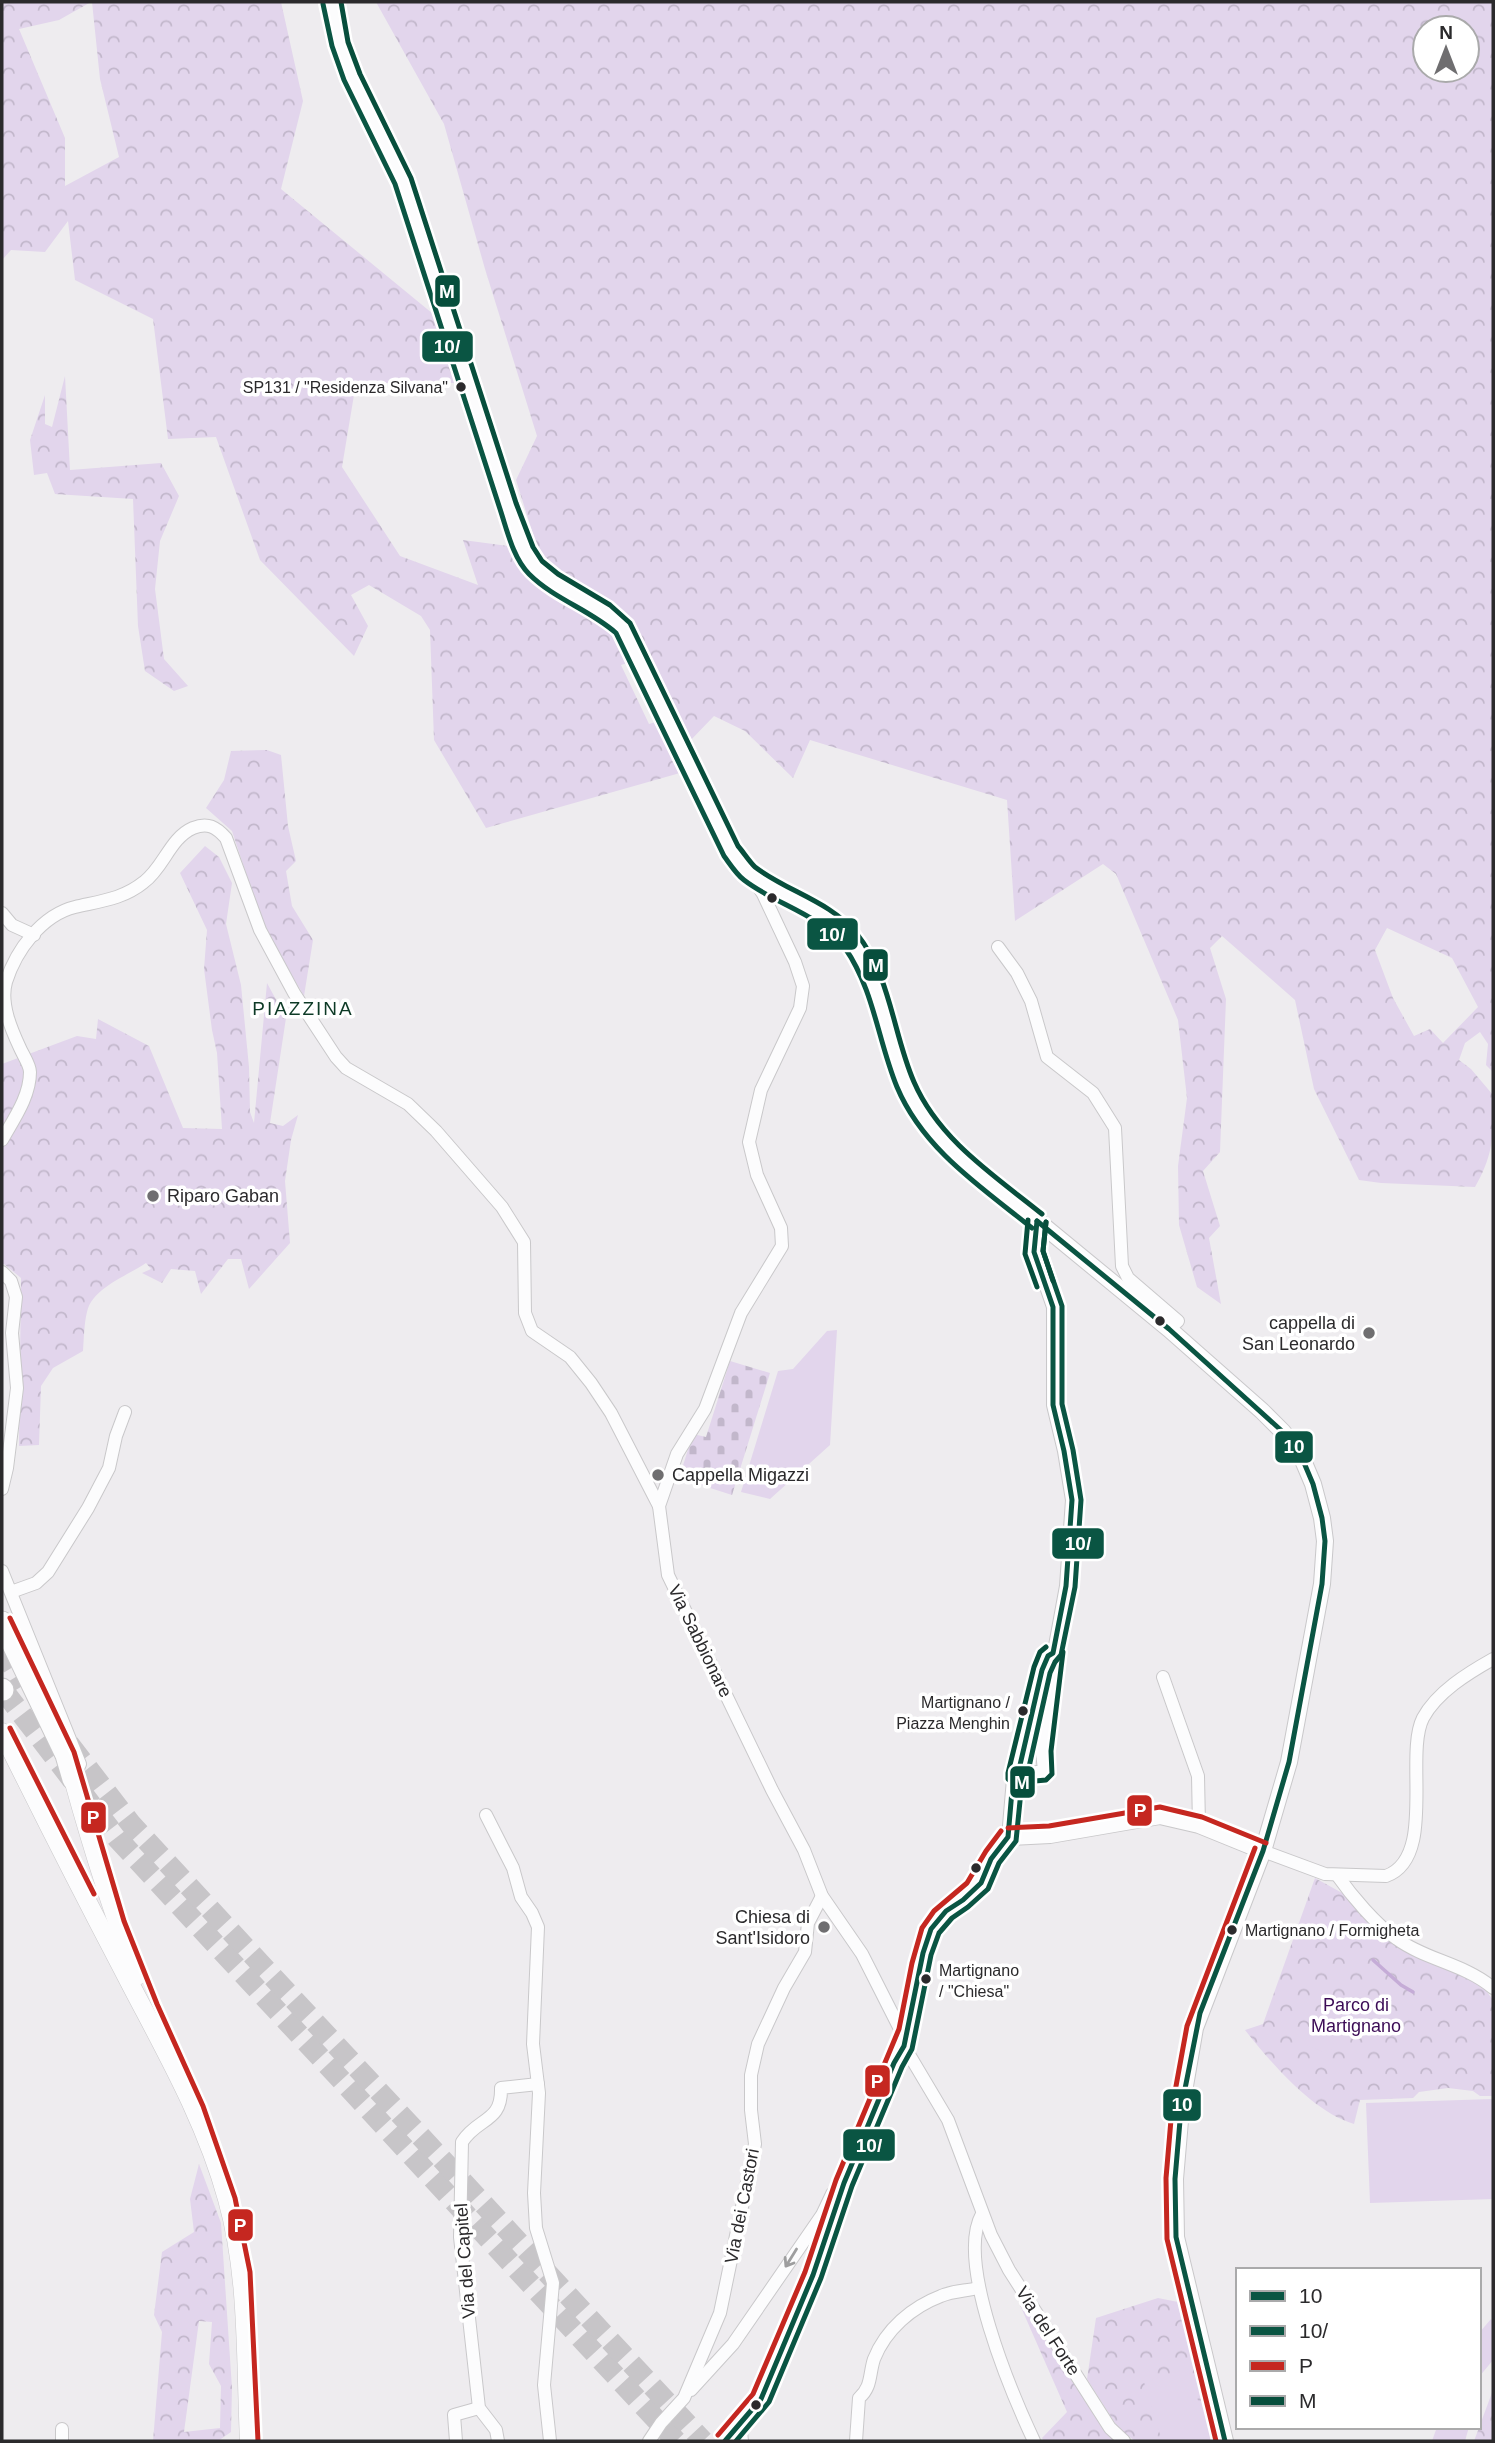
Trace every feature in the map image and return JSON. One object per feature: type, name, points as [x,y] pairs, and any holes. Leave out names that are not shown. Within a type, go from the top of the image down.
[{"type":"highway","points":[[2,1622],[66,1755],[73,1779]]},
{"type":"main road","points":[[2,1732],[178,2073]]},
{"type":"main road","points":[[73,1779],[116,1924],[211,2150],[233,2226],[241,2272],[249,2441]]},
{"type":"street","points":[[332,2],[340,44],[352,77],[403,181],[506,499],[525,551],[535,567],[605,612],[624,628],[731,852],[750,874],[831,921],[848,937],[861,955],[875,986],[913,1102],[929,1129],[1169,1329],[1262,1411],[1302,1458],[1313,1484],[1325,1541],[1322,1584],[1289,1762],[1262,1851],[1195,2028],[1181,2109],[1175,2179],[1176,2237],[1226,2441]]},
{"type":"street","points":[[2,1140],[26,1094],[30,1070],[6,1012],[5,986],[13,962],[51,917],[74,908],[101,904],[126,895],[146,881],[185,832],[205,825],[216,827],[226,838],[260,930],[277,963],[336,1057],[346,1068],[408,1104],[436,1131],[502,1207],[524,1242],[525,1313],[532,1331],[570,1357],[591,1383],[611,1412],[659,1506]]},
{"type":"street","name":"Via Sabbionare","points":[[750,874],[763,894],[795,962],[803,986],[800,1008],[761,1090],[749,1142],[757,1175],[781,1228],[782,1246],[741,1313],[705,1409],[677,1454],[659,1506],[668,1574],[772,1790],[804,1850],[822,1896],[862,1954],[900,2029],[904,2046]]},
{"type":"street","points":[[2,913],[12,925],[34,935]]},
{"type":"street","points":[[998,947],[1017,973],[1031,1001],[1047,1057],[1093,1093],[1115,1128],[1122,1266],[1128,1278],[1178,1321],[1169,1329]]},
{"type":"street","points":[[1016,1775],[1044,1771],[1042,1751],[1053,1653],[1066,1586],[1072,1500],[1053,1405],[1053,1307],[1034,1252],[1037,1221]]},
{"type":"street","points":[[2,1272],[11,1281],[16,1297],[12,1333],[17,1388],[2,1489]]},
{"type":"street","points":[[11,1592],[36,1583],[48,1572],[88,1508],[109,1468],[125,1412]]},
{"type":"street","points":[[2,1571],[80,1764],[73,1779]]},
{"type":"street","points":[[725,2441],[761,2399],[813,2275],[844,2183],[894,2063],[904,2046],[923,1953],[931,1929],[946,1911],[981,1883],[990,1859],[1007,1837],[1013,1779],[1042,1670],[1048,1656],[1053,1653]]},
{"type":"street","points":[[1007,1837],[1062,1833],[1160,1816],[1199,1825],[1313,1871],[1337,1875],[1386,1875],[1399,1868],[1412,1842],[1418,1799],[1417,1744],[1422,1720],[1442,1695],[1472,1671],[1493,1659]]},
{"type":"street","points":[[1163,1677],[1198,1776],[1199,1825]]},
{"type":"street","points":[[486,1815],[513,1868],[521,1897],[538,1927],[533,2044],[538,2084],[534,2193],[536,2228],[553,2283],[544,2385],[550,2441]]},
{"type":"street","points":[[1337,1875],[1396,1938],[1465,1970],[1493,1988]]},
{"type":"street","name":"Via dei Castori","points":[[684,2398],[720,2313],[731,2263],[755,2144],[751,2075],[758,2044],[784,1988],[805,1952],[808,1923],[822,1896]]},
{"type":"street","name":"Via del Forte","points":[[904,2046],[948,2120],[968,2169],[982,2214],[1009,2270],[1110,2428],[1124,2441]]},
{"type":"street","name":"Via del Capitel","points":[[498,2441],[495,2430],[479,2408],[460,2237],[462,2142],[468,2133],[497,2111],[501,2102],[501,2088],[538,2084]]},
{"type":"street","name":"Via dei Castori","points":[[649,2441],[661,2423],[733,2344],[822,2215],[832,2194],[844,2183]]},
{"type":"street","name":"Via del Forte","points":[[982,2214],[975,2227],[978,2288],[995,2348],[1034,2441]]},
{"type":"street","points":[[856,2441],[859,2398],[867,2391],[879,2347],[890,2332],[920,2306],[943,2295],[978,2288]]},
{"type":"street","points":[[456,2441],[454,2415],[479,2408]]},
{"type":"street","points":[[740,2423],[742,2441]]},
{"type":"green space","points":[[2,2],[91,2],[59,20],[19,29],[65,138],[65,186],[119,157],[100,79],[92,2],[281,2],[303,101],[281,189],[438,318],[457,383],[356,383],[342,467],[400,556],[478,585],[463,540],[538,550],[516,480],[537,436],[485,269],[444,124],[376,2],[1493,2],[1493,1072],[1486,1065],[1488,1044],[1480,1032],[1465,1043],[1459,1060],[1471,1069],[1493,1095],[1492,1143],[1482,1175],[1475,1187],[1359,1180],[1314,1089],[1295,1000],[1222,936],[1210,948],[1226,999],[1220,1152],[1203,1171],[1220,1226],[1209,1238],[1221,1304],[1197,1287],[1179,1225],[1178,1166],[1187,1098],[1178,1020],[1116,874],[1103,864],[1015,921],[1007,800],[810,740],[793,778],[745,731],[714,716],[688,743],[647,657],[621,665],[649,724],[659,721],[680,773],[486,828],[434,740],[430,630],[421,616],[369,585],[351,595],[368,626],[354,656],[260,560],[216,437],[168,439],[153,319],[75,280],[68,221],[45,252],[11,250],[2,260]],"holes":[[[1387,928],[1452,958],[1478,1007],[1443,1043],[1430,1029],[1414,1036],[1393,998],[1375,950]]]},
{"type":"green space","points":[[65,376],[70,470],[161,463],[179,496],[160,541],[155,589],[164,659],[188,686],[174,691],[145,671],[138,626],[133,499],[55,494],[47,473],[34,475],[30,440],[45,395],[45,424],[52,427]]},
{"type":"green space","points":[[267,750],[281,755],[288,826],[296,861],[286,871],[292,906],[313,940],[304,996],[264,928],[232,831],[206,808],[224,780],[231,751]]},
{"type":"green space","points":[[205,846],[219,857],[232,883],[226,924],[241,985],[249,1067],[250,1112],[254,1123],[267,983],[286,1018],[270,1123],[283,1126],[298,1115],[285,1181],[290,1243],[249,1289],[241,1259],[228,1259],[201,1294],[195,1271],[171,1269],[162,1283],[142,1273],[151,1269],[146,1263],[111,1283],[90,1304],[83,1351],[53,1368],[41,1386],[39,1445],[19,1446],[21,1278],[2,1265],[2,1064],[77,1036],[96,1039],[98,1019],[149,1046],[183,1128],[222,1129],[217,1053],[204,969],[207,930],[180,873]]},
{"type":"green space","points":[[837,1330],[830,1445],[770,1499],[741,1492],[778,1371],[793,1369],[827,1331]]},
{"type":"green space","points":[[730,1361],[770,1373],[732,1495],[679,1478],[693,1434],[706,1437]]},
{"type":"green space","name":"Parco di Martignano","points":[[1315,1878],[1344,1894],[1375,1925],[1481,1984],[1493,2000],[1493,2096],[1480,2096],[1473,2091],[1448,2088],[1419,2092],[1413,2098],[1360,2100],[1354,2124],[1323,2109],[1308,2098],[1255,2043],[1245,2030],[1263,2024]]},
{"type":"green space","points":[[1318,2017],[1340,2025],[1330,2054],[1307,2046]]},
{"type":"green space","points":[[1493,2099],[1493,2199],[1370,2203],[1366,2103]]},
{"type":"green space","points":[[199,2164],[221,2223],[232,2388],[231,2432],[218,2441],[153,2441],[162,2332],[154,2315],[162,2252],[194,2232],[190,2199]],"holes":[[[199,2321],[212,2322],[209,2364],[221,2386],[220,2428],[184,2432]]]},
{"type":"green space","points":[[1158,2298],[1183,2303],[1215,2441],[1135,2441],[1118,2428],[1087,2379],[1096,2318]]},
{"type":"green space","points":[[1024,2301],[1114,2441],[1044,2441],[1042,2438],[1067,2412],[1020,2305]]},
{"type":"green space","points":[[1491,2319],[1493,2360],[1481,2375],[1481,2331]]},
{"type":"green space","points":[[1188,2368],[1209,2436],[1194,2441],[1162,2441],[1144,2382]]},
{"type":"green space","points":[[1493,2390],[1493,2441],[1474,2441],[1478,2429],[1481,2429]]},
{"type":"green space","points":[[1436,2429],[1468,2429],[1465,2441],[1432,2441]]},
{"type":"waterway","points":[[1373,1960],[1413,1992]]},
{"type":"tunnel","points":[[2,1649],[24,1685]]},
{"type":"tunnel","points":[[3,1690],[117,1838],[676,2441]]},
{"type":"tunnel","points":[[69,1744],[131,1824],[703,2441]]},
{"type":"transit line","name":"M","points":[[341,2],[348,42],[360,74],[411,178],[516,503],[533,547],[542,561],[558,574],[610,605],[630,623],[738,846],[755,867],[822,905],[857,934],[877,969],[907,1064],[925,1103],[938,1122],[970,1156],[1042,1214]]},
{"type":"transit line","name":"10/","points":[[323,4],[332,46],[344,80],[395,184],[508,535],[523,567],[539,583],[616,633],[724,856],[744,880],[811,918],[835,936],[845,948],[863,981],[890,1070],[908,1109],[922,1129],[955,1165],[1032,1228]]},
{"type":"transit line","name":"M","points":[[1028,1220],[1025,1254],[1037,1287]]},
{"type":"transit line","name":"10","points":[[1037,1221],[1169,1329],[1283,1432],[1302,1458],[1313,1484],[1322,1518],[1325,1541],[1322,1584],[1289,1762],[1263,1851],[1200,2013],[1181,2109],[1175,2179],[1176,2237],[1225,2441]]},
{"type":"transit line","name":"10","points":[[725,2441],[761,2399],[813,2275],[844,2183],[894,2063],[904,2046],[923,1953],[931,1929],[946,1911],[981,1883],[991,1859],[1008,1837],[1013,1779],[1020,1765],[1042,1670],[1048,1656],[1053,1653],[1066,1586],[1072,1500],[1053,1405],[1053,1307],[1034,1252],[1037,1221]]},
{"type":"transit line","name":"10/","points":[[736,2441],[769,2402],[821,2278],[852,2186],[912,2049],[931,1955],[939,1933],[952,1918],[988,1889],[999,1863],[1016,1841],[1022,1781],[1029,1767],[1050,1673],[1061,1655],[1075,1587],[1081,1500],[1062,1404],[1062,1306],[1043,1251],[1046,1222]]},
{"type":"transit line","name":"M","points":[[1046,1222],[1043,1251],[1053,1281]]},
{"type":"transit line","name":"P","points":[[10,1618],[74,1752],[124,1921],[157,2004],[203,2106],[235,2198],[250,2272],[258,2441]]},
{"type":"transit line","name":"M","points":[[1046,1647],[1040,1652],[1034,1667],[1008,1773],[1008,1779],[1013,1783],[1046,1780],[1052,1774],[1051,1751],[1063,1652]]},
{"type":"transit line","name":"P","points":[[10,1728],[94,1894]]},
{"type":"transit line","name":"P","points":[[1008,1828],[1049,1826],[1160,1807],[1202,1817],[1266,1843]]},
{"type":"transit line","name":"P","points":[[718,2435],[753,2394],[805,2272],[836,2180],[899,2029],[922,1928],[934,1911],[967,1883],[1001,1831]]},
{"type":"transit line","name":"P","points":[[1216,2441],[1167,2239],[1166,2178],[1172,2108],[1187,2026],[1255,1848]]},
{"type":"place","name":"SP131 / \"Residenza Silvana\"","points":[[461,387]]},
{"type":"place","name":"Riparo Gaban","points":[[153,1196]]},
{"type":"place","name":"cappella di San Leonardo","points":[[1369,1333]]},
{"type":"place","name":"Cappella Migazzi","points":[[658,1475]]},
{"type":"place","name":"Martignano / Piazza Menghin","points":[[1023,1711]]},
{"type":"place","name":"Chiesa di Sant'Isidoro","points":[[824,1927]]},
{"type":"place","name":"Martignano / Formigheta","points":[[1232,1930]]},
{"type":"place","name":"Martignano / \"Chiesa\"","points":[[926,1979]]},
{"type":"district","name":"PIAZZINA","points":[[303,1008]]}]
